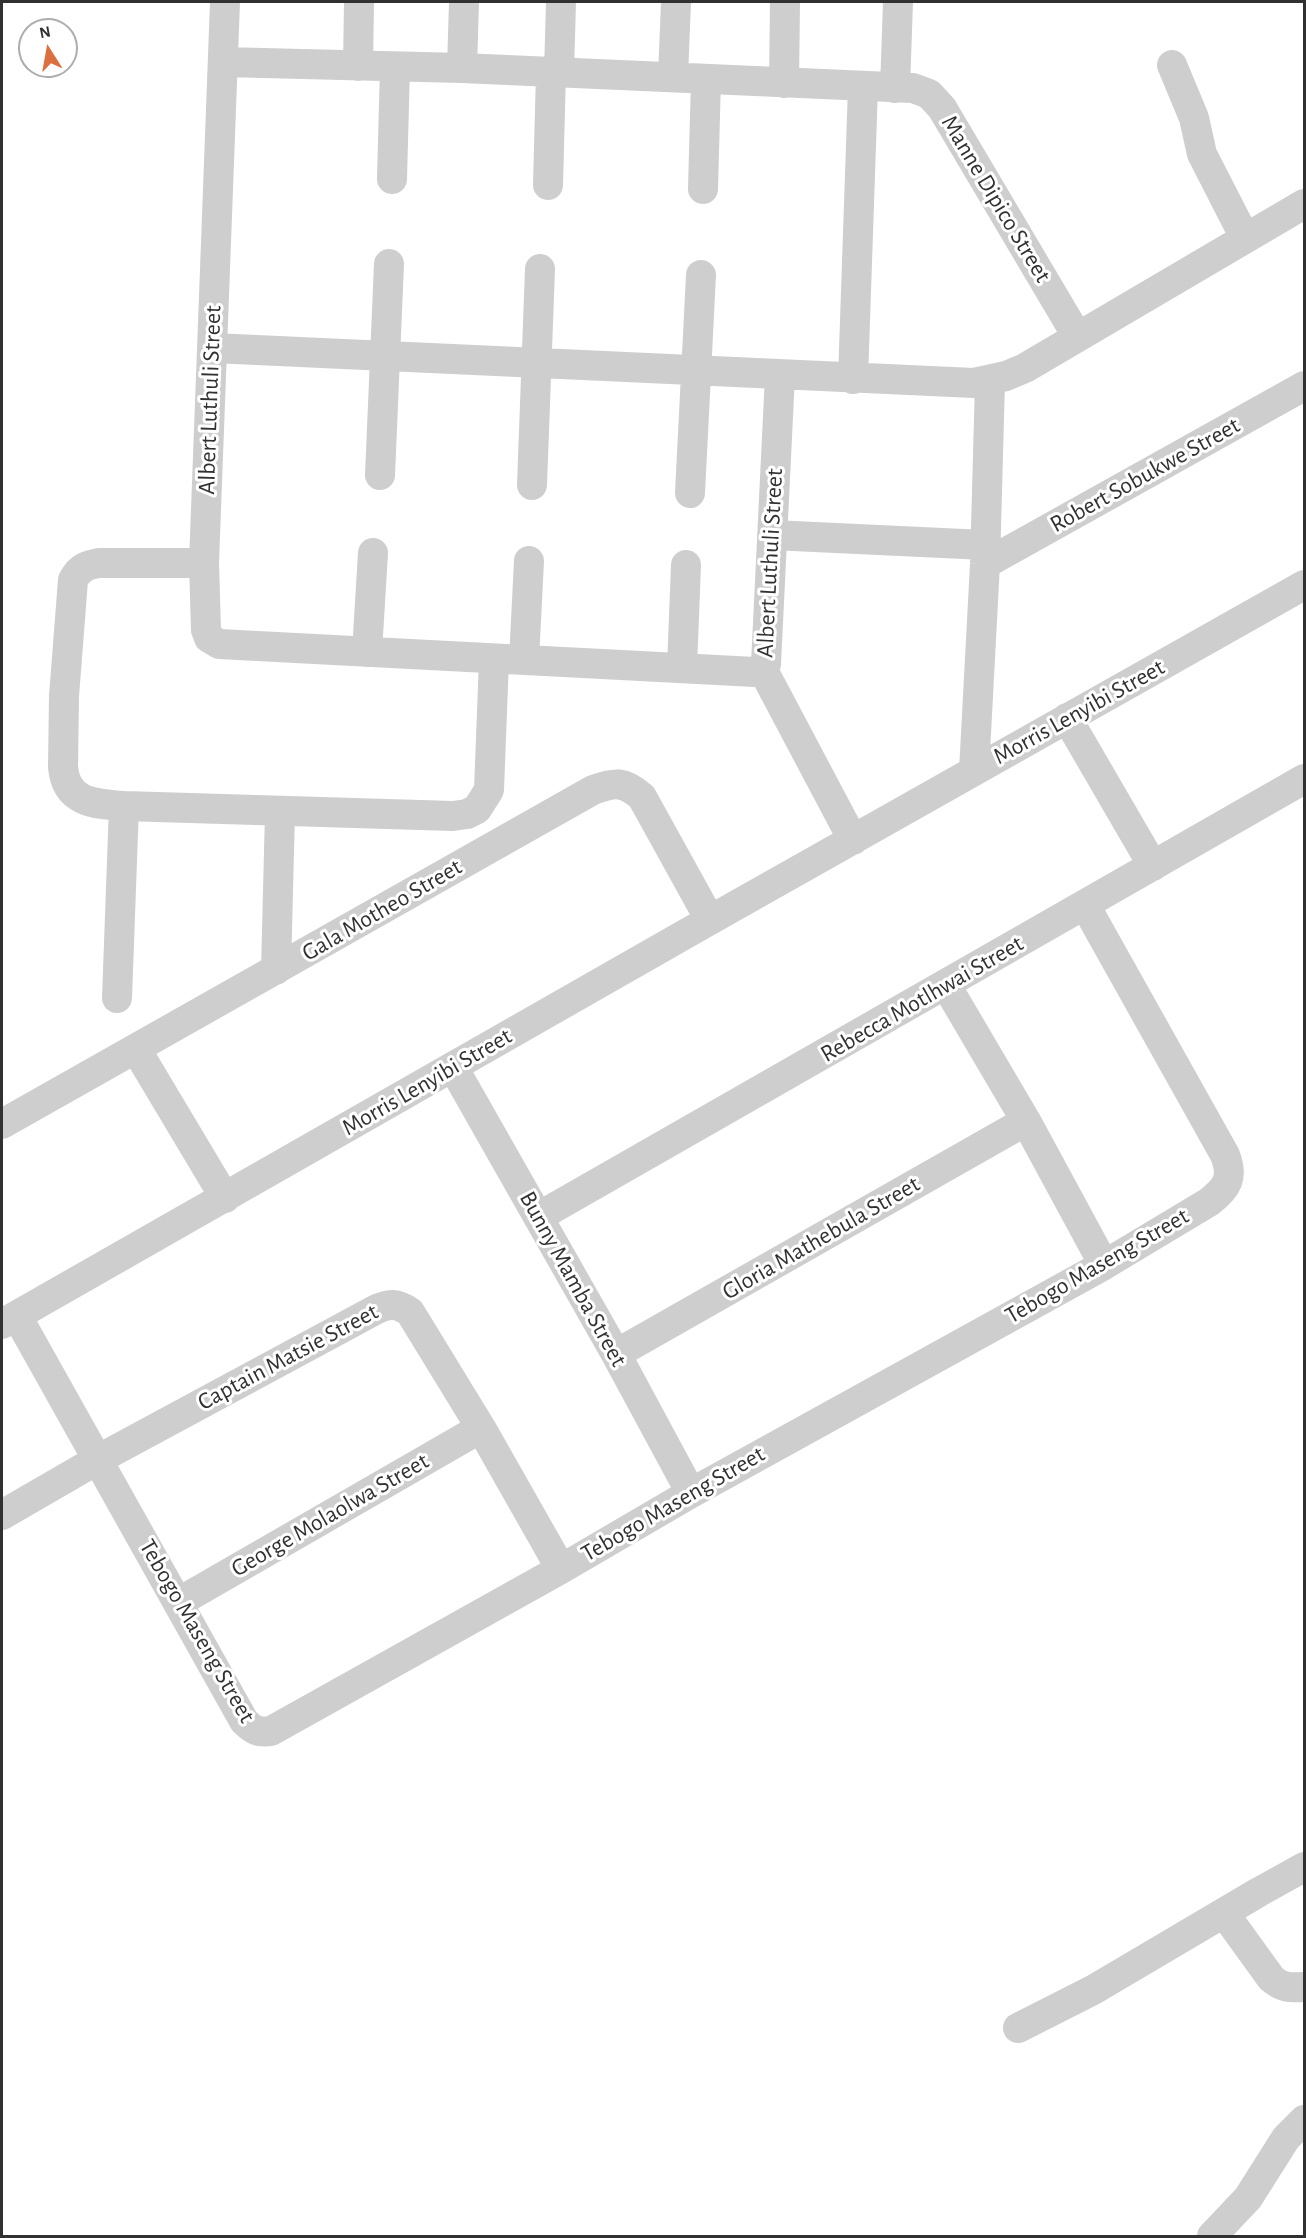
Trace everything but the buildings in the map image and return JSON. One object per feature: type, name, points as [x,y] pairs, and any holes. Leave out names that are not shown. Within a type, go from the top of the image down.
[{"type":"street","name":"Albert Luthuli Street","points":[[225,2],[204,563],[206,630],[209,638],[219,644],[755,672],[763,670],[766,664],[780,375]]},
{"type":"street","points":[[358,66],[359,2]]},
{"type":"street","points":[[462,68],[464,2]]},
{"type":"street","points":[[548,185],[561,2]]},
{"type":"street","points":[[673,77],[676,2]]},
{"type":"street","points":[[784,83],[785,2]]},
{"type":"street","points":[[895,88],[898,2]]},
{"type":"street","name":"Manne Dipico Street","points":[[223,62],[462,68],[914,88],[929,94],[942,108],[1077,336]]},
{"type":"street","points":[[1172,65],[1194,118],[1202,154],[1245,238]]},
{"type":"street","points":[[392,179],[395,67]]},
{"type":"street","points":[[703,189],[706,79]]},
{"type":"street","points":[[853,379],[863,87]]},
{"type":"street","points":[[213,348],[957,384],[990,381],[1025,368],[1305,204]]},
{"type":"street","points":[[380,475],[389,264]]},
{"type":"street","points":[[532,485],[540,269]]},
{"type":"street","points":[[690,493],[700,275]]},
{"type":"street","points":[[974,771],[985,555],[990,381]]},
{"type":"street","name":"Robert Sobukwe Street","points":[[985,555],[1305,386]]},
{"type":"street","points":[[772,535],[985,555]]},
{"type":"street","points":[[367,652],[373,553]]},
{"type":"street","points":[[524,660],[529,561]]},
{"type":"street","points":[[204,563],[99,563],[83,567],[73,580],[64,696],[63,776],[68,786],[79,797],[100,804],[124,806],[280,812],[453,816],[467,814],[477,809],[489,790],[494,658]]},
{"type":"street","points":[[682,668],[686,565]]},
{"type":"street","name":"Morris Lenyibi Street","points":[[9,1320],[1066,718],[1305,585]]},
{"type":"street","points":[[763,670],[853,840]]},
{"type":"street","points":[[1066,718],[1153,866]]},
{"type":"street","name":"Rebecca Motlhwai Street","points":[[538,1217],[1305,779]]},
{"type":"street","name":"Gala Motheo Street","points":[[2,1124],[593,790],[608,784],[621,783],[635,790],[642,797],[710,920]]},
{"type":"street","points":[[117,998],[124,806]]},
{"type":"street","points":[[276,970],[280,812]]},
{"type":"street","name":"Tebogo Maseng Street","points":[[9,1320],[97,1460],[244,1721],[252,1729],[260,1732],[281,1726],[561,1569],[691,1493],[1104,1265],[1224,1191],[1229,1172],[1225,1155],[1085,905]]},
{"type":"street","points":[[946,985],[1026,1121],[1104,1265]]},
{"type":"street","points":[[136,1049],[225,1198]]},
{"type":"street","name":"Bunny Mamba Street","points":[[453,1067],[616,1354],[691,1493]]},
{"type":"street","name":"Gloria Mathebula Street","points":[[616,1354],[1026,1121]]},
{"type":"street","name":"Captain Matsie Street","points":[[2,1515],[97,1460],[386,1304],[395,1304],[410,1312],[481,1428],[561,1569]]},
{"type":"street","name":"George Molaolwa Street","points":[[179,1602],[481,1428]]},
{"type":"street","points":[[1018,2028],[1093,1990],[1305,1867]]},
{"type":"street","points":[[1224,1913],[1270,1978],[1280,1986],[1305,1987]]},
{"type":"street","points":[[1212,2236],[1248,2198],[1286,2138],[1305,2120]]}]
